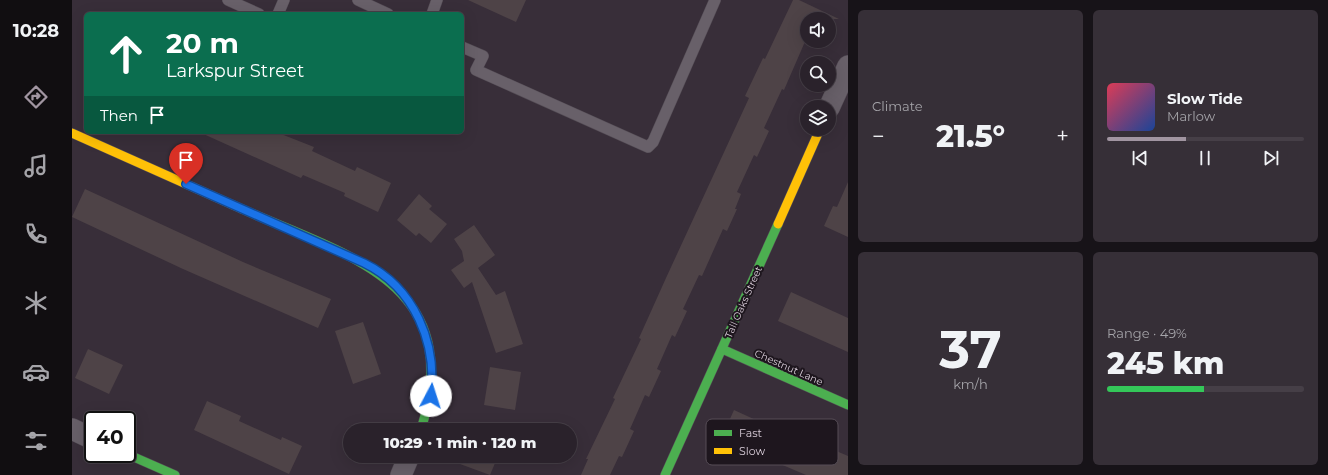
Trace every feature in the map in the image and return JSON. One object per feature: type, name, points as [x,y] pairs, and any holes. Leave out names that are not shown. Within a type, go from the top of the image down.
[{"type":"street","points":[[837,104],[848,66]]},
{"type":"street","points":[[72,133],[372,267],[400,290],[412,305],[427,336],[431,353],[433,378],[427,413],[423,423]]},
{"type":"street","name":"Tall Oaks Street","points":[[665,475],[817,136]]},
{"type":"street","name":"Chestnut Lane","points":[[722,349],[848,406]]},
{"type":"street","points":[[72,429],[84,434]]},
{"type":"street","points":[[136,458],[174,475]]},
{"type":"street","points":[[401,475],[406,463]]},
{"type":"lane","points":[[279,12],[284,0]]},
{"type":"lane","points":[[358,0],[384,12]]},
{"type":"lane","points":[[433,12],[437,0]]},
{"type":"lane","points":[[464,48],[483,56],[476,70],[648,147],[653,142],[715,0]]},
{"type":"lane","points":[[231,1],[255,12]]},
{"type":"building","points":[[468,0],[526,0],[516,22]]},
{"type":"building","points":[[793,0],[799,0],[824,12],[800,12],[800,48],[802,48],[784,90],[782,89],[764,128],[769,131],[757,157],[754,155],[737,192],[741,194],[735,209],[737,209],[727,231],[723,229],[702,276],[699,275],[683,309],[687,311],[675,337],[672,335],[657,369],[661,371],[649,397],[645,395],[630,429],[634,431],[622,457],[619,456],[610,475],[581,475],[588,459],[586,459],[615,399],[613,398],[641,339],[639,338],[749,98],[745,96],[763,58],[765,59]]},
{"type":"building","points":[[203,134],[281,134],[314,147],[312,151],[355,171],[357,167],[391,183],[378,212],[344,196],[345,193],[303,175],[301,178]]},
{"type":"building","points":[[848,182],[848,237],[824,226],[833,206],[837,207]]},
{"type":"building","points":[[85,189],[243,262],[331,299],[318,328],[183,269],[72,217]]},
{"type":"building","points":[[419,194],[432,206],[429,209],[447,224],[431,243],[419,233],[416,236],[397,220]]},
{"type":"building","points":[[474,225],[495,255],[478,268],[496,295],[505,291],[523,344],[496,353],[472,282],[464,288],[451,270],[464,261],[462,251],[454,239]]},
{"type":"building","points":[[791,292],[848,318],[848,352],[778,321]]},
{"type":"building","points":[[363,322],[381,374],[353,384],[335,331]]},
{"type":"building","points":[[88,349],[123,365],[109,394],[75,378]]},
{"type":"building","points":[[490,367],[521,372],[515,410],[484,405]]},
{"type":"building","points":[[207,401],[241,416],[239,421],[281,440],[282,437],[302,446],[289,474],[194,430]]},
{"type":"building","points":[[734,410],[754,419],[730,419]]},
{"type":"building","points":[[838,452],[848,456],[848,475],[806,475],[782,465],[838,465]]},
{"type":"building","points":[[460,463],[495,463],[490,475]]},
{"type":"traffic: fast","points":[[242,209],[322,243],[358,261],[389,282],[413,308],[427,340],[431,380],[422,423]]},
{"type":"traffic: fast","points":[[665,475],[778,224]]},
{"type":"traffic: fast","points":[[722,349],[848,405]]},
{"type":"traffic: fast","points":[[136,458],[175,475]]},
{"type":"traffic: slow","points":[[72,133],[242,209]]},
{"type":"traffic: slow","points":[[778,224],[817,136]]},
{"type":"route","points":[[186,184],[364,263],[387,278],[400,290],[412,305],[427,336],[431,353],[433,378],[431,396]]}]
